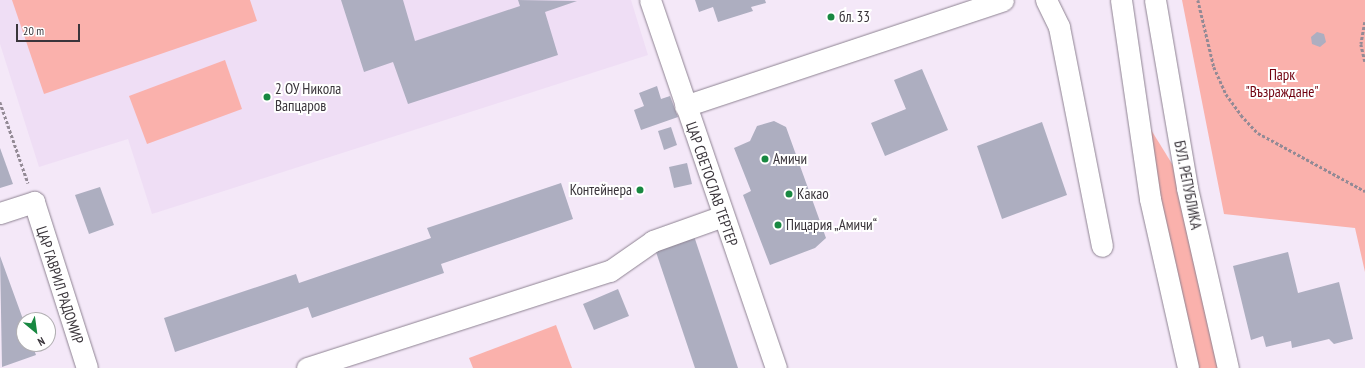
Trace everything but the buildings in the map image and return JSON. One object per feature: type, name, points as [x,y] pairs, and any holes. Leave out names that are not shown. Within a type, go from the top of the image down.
[{"type":"street","name":"ЦАР СВЕТОСЛАВ ТЕРТЕР","points":[[650,0],[685,106],[776,368]]},
{"type":"street","points":[[685,106],[1003,0]]},
{"type":"street","points":[[1046,0],[1060,27],[1102,246]]},
{"type":"street","points":[[1121,0],[1150,199],[1188,368]]},
{"type":"street","name":"БУЛ. РЕПУБЛИКА","points":[[1155,0],[1187,188],[1228,368]]},
{"type":"street","points":[[0,213],[34,202]]},
{"type":"street","name":"ЦАР ГАВРИЛ РАДОМИР","points":[[34,202],[87,368]]},
{"type":"street","points":[[307,368],[610,271],[653,241],[723,216]]},
{"type":"path","points":[[1198,0],[1214,67],[1241,115],[1258,133],[1365,191]]},
{"type":"path","points":[[1365,22],[1361,44],[1365,62]]},
{"type":"path","points":[[0,102],[34,202]]},
{"type":"shaded area","name":"2 ОУ Никола Вапцаров","points":[[0,0],[631,0],[648,55],[152,214],[128,139],[39,167],[0,44]]},
{"type":"green space","points":[[12,0],[250,0],[257,21],[44,94]]},
{"type":"green space","name":"Парк \"Възраждане\"","points":[[1182,0],[1365,0],[1365,272],[1355,228],[1224,214]]},
{"type":"green space","points":[[225,60],[242,109],[147,144],[129,96]]},
{"type":"green space","points":[[1140,112],[1187,188],[1228,368],[1188,368]]},
{"type":"green space","points":[[556,325],[572,368],[473,368],[469,358]]},
{"type":"place","name":"бл. 33","points":[[831,17]]},
{"type":"place","name":"2 ОУ Никола Вапцаров","points":[[267,97]]},
{"type":"place","name":"Амичи","points":[[765,159]]},
{"type":"place","name":"Контейнера","points":[[640,190]]},
{"type":"place","name":"Какао","points":[[789,194]]},
{"type":"place","name":"Пицария „Амичи“","points":[[778,225]]}]
